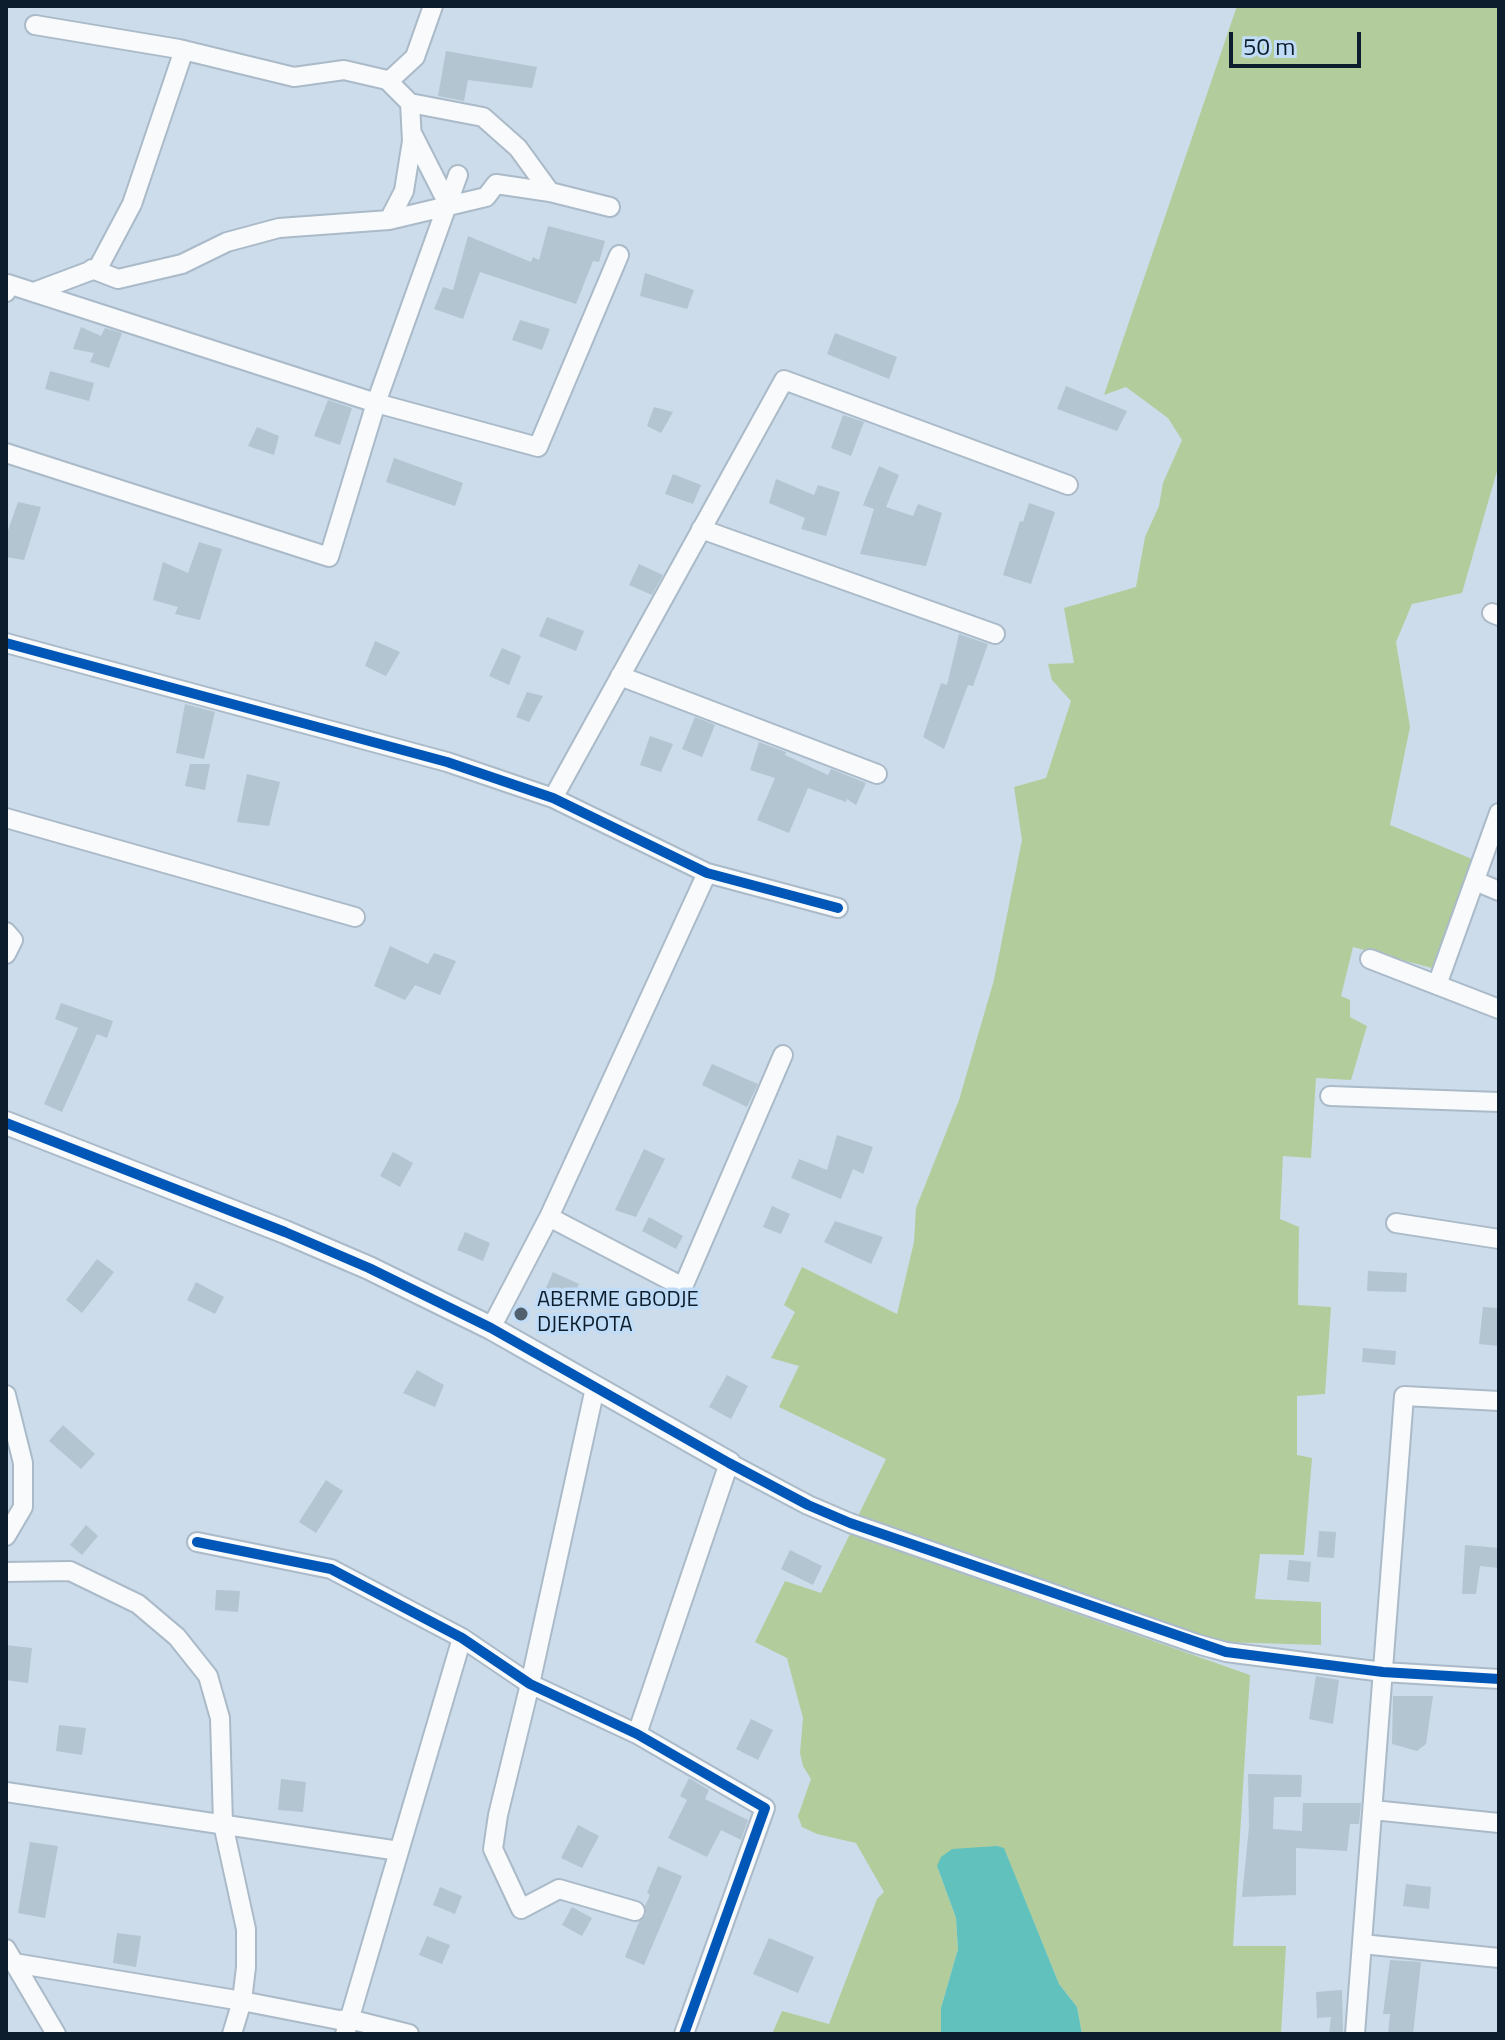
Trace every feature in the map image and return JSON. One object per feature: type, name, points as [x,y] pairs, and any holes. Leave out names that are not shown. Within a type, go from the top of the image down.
[{"type":"street","points":[[389,81],[415,57],[433,6]]},
{"type":"street","points":[[35,25],[184,50],[294,77],[344,70],[389,81],[410,103],[483,117],[518,148],[550,192]]},
{"type":"street","points":[[30,291],[98,268],[132,204],[184,50]]},
{"type":"street","points":[[389,220],[404,191],[412,133],[410,103]]},
{"type":"street","points":[[412,133],[448,204]]},
{"type":"street","points":[[6,453],[329,557],[376,403],[458,175]]},
{"type":"street","points":[[92,269],[118,279],[182,264],[227,242],[279,228],[389,220],[486,197],[496,184],[550,192],[610,207]]},
{"type":"street","points":[[6,292],[8,284],[376,403],[538,447],[619,255]]},
{"type":"street","points":[[6,273],[30,291]]},
{"type":"street","points":[[553,798],[784,380],[1068,485]]},
{"type":"street","points":[[701,529],[995,634]]},
{"type":"street","points":[[6,643],[447,762],[553,798],[707,873],[838,908]]},
{"type":"street","points":[[620,676],[877,774]]},
{"type":"street","points":[[1437,985],[1499,813]]},
{"type":"street","points":[[6,818],[355,917]]},
{"type":"street","points":[[491,1328],[549,1217],[707,873]]},
{"type":"street","points":[[1475,881],[1499,891]]},
{"type":"street","points":[[6,932],[13,940],[6,954]]},
{"type":"street","points":[[1370,959],[1499,1009]]},
{"type":"street","points":[[549,1217],[683,1287],[783,1055]]},
{"type":"street","points":[[1330,1096],[1499,1102]]},
{"type":"street","points":[[6,1123],[369,1268],[491,1328],[729,1463],[808,1505],[850,1523],[1226,1652],[1383,1672],[1499,1679]]},
{"type":"street","points":[[1396,1223],[1499,1239]]},
{"type":"street","points":[[595,1388],[498,1815],[493,1849],[521,1909],[559,1889],[635,1911]]},
{"type":"street","points":[[6,1395],[23,1463],[23,1507],[6,1536]]},
{"type":"street","points":[[1355,2034],[1404,1396],[1499,1401]]},
{"type":"street","points":[[637,1734],[729,1463]]},
{"type":"street","points":[[197,1542],[331,1569],[462,1638],[530,1684],[637,1734],[765,1808],[684,2034]]},
{"type":"street","points":[[6,1572],[70,1571],[138,1604],[177,1637],[208,1676],[220,1718],[223,1824],[246,1929],[242,2001],[232,2034]]},
{"type":"street","points":[[347,2026],[462,1638]]},
{"type":"street","points":[[6,1792],[399,1851]]},
{"type":"street","points":[[1373,1810],[1499,1823]]},
{"type":"street","points":[[1362,1944],[1499,1958]]},
{"type":"street","points":[[10,1956],[339,2020],[347,2026],[409,2034]]},
{"type":"street","points":[[10,1956],[56,2034]]},
{"type":"shaded area","points":[[1237,6],[1499,6],[1499,464],[1462,593],[1412,604],[1396,642],[1410,727],[1390,825],[1472,859],[1432,968],[1353,947],[1341,996],[1350,1000],[1350,1017],[1367,1026],[1351,1080],[1316,1078],[1311,1158],[1283,1156],[1280,1219],[1299,1227],[1298,1305],[1331,1307],[1325,1394],[1297,1396],[1297,1455],[1312,1458],[1304,1555],[1260,1554],[1255,1599],[1321,1602],[1321,1645],[1223,1642],[1200,1637],[858,1516],[886,1459],[779,1407],[799,1366],[771,1358],[795,1312],[784,1305],[802,1267],[897,1314],[914,1242],[916,1208],[959,1100],[994,980],[1022,840],[1014,787],[1046,778],[1071,701],[1052,680],[1048,664],[1074,663],[1064,608],[1136,587],[1145,537],[1159,506],[1163,483],[1182,440],[1168,418],[1126,387],[1104,395]]},
{"type":"shaded area","points":[[850,1534],[1250,1675],[1233,1946],[1286,1946],[1281,2034],[1082,2034],[1077,2007],[1059,1984],[1004,1849],[997,1846],[937,1866],[956,1918],[958,1949],[941,2008],[941,2034],[772,2034],[782,2011],[829,2024],[877,1899],[884,1892],[856,1843],[817,1834],[802,1827],[798,1816],[811,1779],[800,1753],[803,1718],[787,1658],[755,1642],[785,1581],[821,1593]]},
{"type":"shaded area","points":[[1004,1848],[1059,1984],[1077,2007],[1082,2034],[941,2034],[941,2008],[958,1949],[956,1918],[937,1866],[941,1857],[952,1849]]},
{"type":"building","points":[[446,51],[537,67],[532,88],[468,80],[464,101],[438,96]]},
{"type":"building","points":[[548,226],[605,241],[599,262],[593,261],[576,304],[480,272],[463,319],[434,309],[443,287],[453,290],[468,236],[531,262],[533,257],[539,260]]},
{"type":"building","points":[[645,273],[694,290],[687,309],[640,296]]},
{"type":"building","points":[[520,320],[550,329],[542,350],[512,340]]},
{"type":"building","points":[[81,327],[101,336],[105,328],[122,333],[109,368],[90,362],[94,353],[73,349]]},
{"type":"building","points":[[835,333],[897,357],[889,379],[827,354]]},
{"type":"building","points":[[50,371],[94,383],[89,401],[45,389]]},
{"type":"building","points":[[1066,386],[1127,411],[1117,431],[1057,409]]},
{"type":"building","points":[[328,400],[352,408],[340,445],[314,436]]},
{"type":"building","points":[[654,407],[673,412],[661,433],[647,426]]},
{"type":"building","points":[[843,415],[864,422],[851,456],[831,448]]},
{"type":"building","points":[[257,427],[279,436],[274,455],[248,446]]},
{"type":"building","points":[[394,458],[463,483],[455,506],[386,482]]},
{"type":"building","points":[[879,466],[899,475],[886,507],[913,516],[918,504],[942,513],[926,566],[860,554],[874,509],[863,505]]},
{"type":"building","points":[[673,474],[701,485],[693,504],[665,494]]},
{"type":"building","points":[[776,479],[814,495],[818,485],[840,492],[826,536],[801,529],[805,518],[769,503]]},
{"type":"building","points":[[18,502],[41,507],[24,560],[6,557],[6,536]]},
{"type":"building","points":[[1029,503],[1055,512],[1031,584],[1003,575]]},
{"type":"building","points":[[199,542],[222,549],[200,620],[175,614],[178,607],[153,600],[163,562],[188,573]]},
{"type":"building","points":[[639,564],[663,575],[652,595],[629,585]]},
{"type":"building","points":[[547,617],[584,631],[576,651],[539,636]]},
{"type":"building","points":[[959,634],[988,644],[973,686],[968,685],[944,749],[923,737],[941,683],[947,685]]},
{"type":"building","points":[[375,641],[400,652],[386,676],[365,666]]},
{"type":"building","points":[[502,648],[521,656],[509,685],[489,676]]},
{"type":"building","points":[[527,692],[543,696],[529,722],[516,717]]},
{"type":"building","points":[[185,704],[215,712],[204,759],[176,753]]},
{"type":"building","points":[[695,717],[715,725],[702,757],[682,749]]},
{"type":"building","points":[[650,736],[673,744],[661,772],[640,765]]},
{"type":"building","points":[[759,742],[786,752],[785,755],[828,775],[831,769],[866,783],[856,805],[847,799],[846,802],[808,788],[789,833],[757,820],[775,778],[750,770]]},
{"type":"building","points":[[190,764],[210,764],[205,790],[185,786]]},
{"type":"building","points":[[247,774],[280,782],[269,826],[237,822]]},
{"type":"building","points":[[390,946],[428,964],[434,953],[456,961],[440,995],[415,985],[405,1000],[374,986]]},
{"type":"building","points":[[61,1003],[113,1021],[107,1038],[97,1034],[62,1112],[44,1104],[78,1028],[55,1019]]},
{"type":"building","points":[[712,1064],[758,1084],[747,1107],[702,1085]]},
{"type":"building","points":[[837,1135],[873,1147],[863,1174],[853,1169],[841,1199],[791,1178],[799,1159],[827,1170]]},
{"type":"building","points":[[644,1149],[665,1159],[636,1217],[615,1210]]},
{"type":"building","points":[[393,1152],[413,1163],[400,1187],[380,1176]]},
{"type":"building","points":[[772,1206],[790,1214],[781,1234],[763,1227]]},
{"type":"building","points":[[649,1217],[683,1236],[676,1249],[642,1231]]},
{"type":"building","points":[[835,1221],[883,1237],[871,1264],[824,1242]]},
{"type":"building","points":[[465,1232],[490,1243],[483,1261],[457,1250]]},
{"type":"building","points":[[97,1259],[114,1272],[82,1313],[66,1300]]},
{"type":"building","points":[[1368,1271],[1407,1273],[1406,1292],[1367,1291]]},
{"type":"building","points":[[553,1272],[579,1284],[570,1302],[545,1290]]},
{"type":"building","points":[[196,1282],[224,1297],[215,1314],[187,1300]]},
{"type":"building","points":[[1483,1307],[1499,1308],[1499,1346],[1479,1344]]},
{"type":"building","points":[[1363,1348],[1396,1351],[1395,1365],[1362,1362]]},
{"type":"building","points":[[417,1370],[444,1385],[435,1407],[403,1393]]},
{"type":"building","points":[[727,1375],[748,1386],[731,1419],[709,1407]]},
{"type":"building","points":[[63,1425],[95,1454],[81,1469],[49,1441]]},
{"type":"building","points":[[326,1480],[343,1491],[316,1533],[299,1522]]},
{"type":"building","points":[[86,1525],[98,1536],[82,1555],[70,1545]]},
{"type":"building","points":[[1319,1531],[1336,1532],[1334,1558],[1317,1557]]},
{"type":"building","points":[[1465,1545],[1499,1548],[1499,1568],[1480,1566],[1476,1594],[1462,1594]]},
{"type":"building","points":[[790,1550],[822,1566],[813,1585],[781,1569]]},
{"type":"building","points":[[1289,1560],[1311,1562],[1309,1582],[1287,1580]]},
{"type":"building","points":[[216,1590],[240,1591],[238,1612],[215,1610]]},
{"type":"building","points":[[6,1645],[32,1648],[28,1683],[6,1680]]},
{"type":"building","points":[[1316,1676],[1339,1680],[1333,1724],[1309,1719]]},
{"type":"building","points":[[1393,1696],[1433,1696],[1426,1744],[1417,1751],[1392,1744]]},
{"type":"building","points":[[751,1719],[773,1730],[758,1760],[736,1749]]},
{"type":"building","points":[[59,1725],[86,1728],[82,1755],[56,1751]]},
{"type":"building","points":[[1248,1774],[1302,1775],[1301,1797],[1274,1797],[1273,1829],[1302,1831],[1303,1803],[1361,1803],[1359,1824],[1350,1824],[1347,1851],[1296,1848],[1296,1895],[1242,1897],[1249,1827]]},
{"type":"building","points":[[689,1778],[709,1790],[705,1799],[748,1820],[741,1840],[721,1830],[707,1857],[668,1838],[687,1800],[680,1796]]},
{"type":"building","points":[[281,1779],[306,1782],[303,1812],[278,1810]]},
{"type":"building","points":[[578,1825],[599,1836],[582,1868],[561,1858]]},
{"type":"building","points":[[30,1842],[58,1846],[45,1918],[18,1913]]},
{"type":"building","points":[[658,1866],[682,1876],[644,1965],[625,1957],[639,1922],[646,1915],[645,1906],[650,1895],[647,1893]]},
{"type":"building","points":[[1406,1884],[1431,1887],[1429,1909],[1403,1906]]},
{"type":"building","points":[[440,1887],[462,1896],[455,1914],[433,1905]]},
{"type":"building","points":[[572,1907],[592,1918],[582,1936],[562,1925]]},
{"type":"building","points":[[117,1933],[141,1936],[136,1967],[113,1963]]},
{"type":"building","points":[[427,1936],[450,1945],[442,1964],[419,1955]]},
{"type":"building","points":[[769,1938],[814,1957],[798,1993],[753,1974]]},
{"type":"building","points":[[1390,1960],[1421,1962],[1413,2034],[1388,2034],[1390,2014],[1383,2014]]},
{"type":"building","points":[[1342,1990],[1343,2034],[1329,2034],[1331,2017],[1317,2018],[1316,1992]]},
{"type":"cycle path","points":[[6,643],[447,762],[553,798],[707,873],[838,908]]},
{"type":"cycle path","points":[[6,1123],[369,1268],[491,1328],[729,1463],[808,1505],[850,1523],[1226,1652],[1383,1672],[1499,1679]]},
{"type":"cycle path","points":[[197,1542],[331,1569],[462,1638],[530,1684],[637,1734],[765,1808],[684,2034]]},
{"type":"place","name":"ABERME GBODJE DJEKPOTA","points":[[521,1314]]}]
